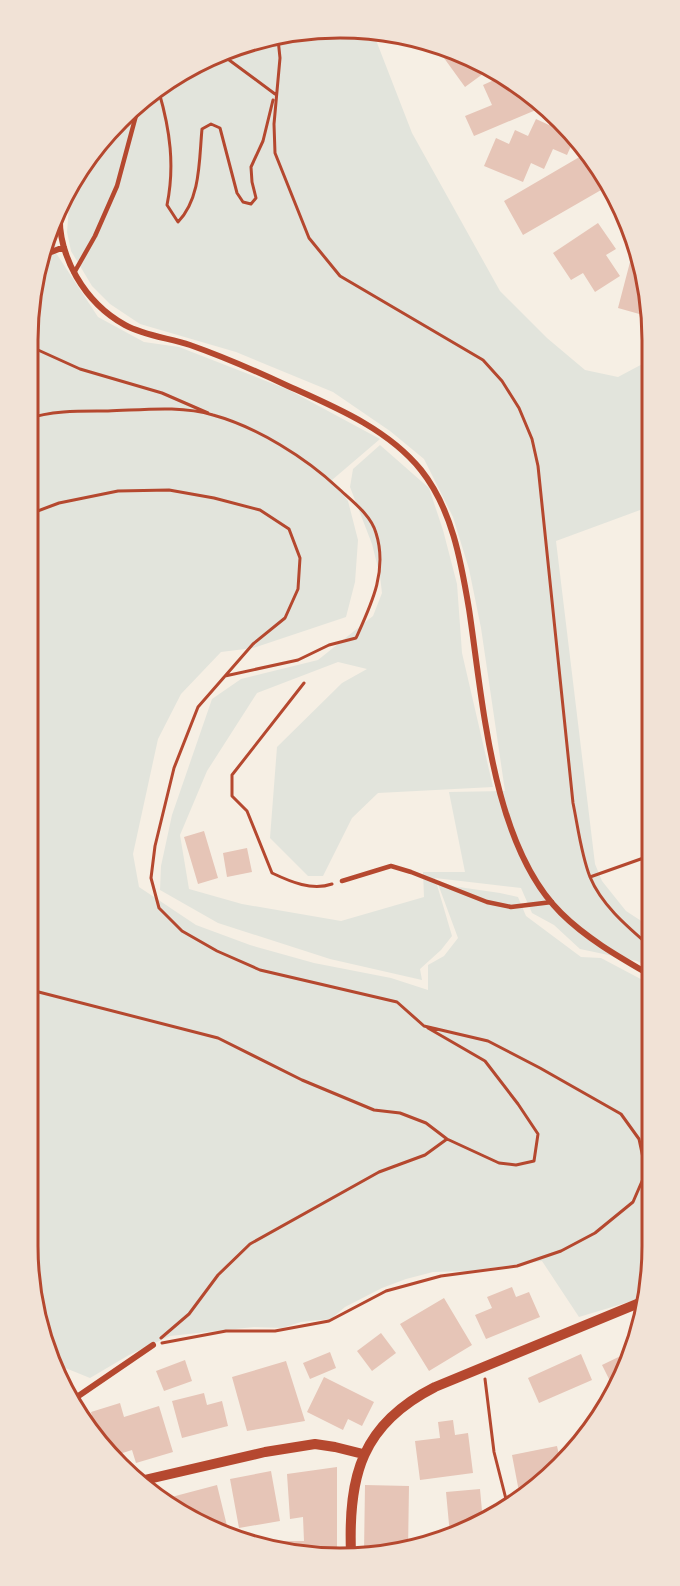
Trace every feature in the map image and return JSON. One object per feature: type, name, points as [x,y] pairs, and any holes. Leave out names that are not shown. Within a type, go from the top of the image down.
[{"type":"street","points":[[59,228],[74,273],[92,299],[125,325],[226,358],[336,409],[384,437],[420,469],[447,516],[456,546],[465,588],[487,731],[505,812],[527,863],[540,887],[561,913],[615,954],[642,970]]},
{"type":"street","points":[[51,252],[64,247]]},
{"type":"street","points":[[351,1548],[352,1506],[363,1454],[391,1415],[413,1398],[637,1304]]},
{"type":"street","points":[[78,1396],[153,1345]]},
{"type":"street","points":[[148,1479],[265,1452],[315,1444],[363,1454]]},
{"type":"lane","points":[[74,273],[95,236],[117,186],[135,118]]},
{"type":"lane","points":[[342,881],[391,866],[487,902],[511,907],[552,902]]},
{"type":"path","points":[[160,97],[168,121],[171,150],[171,183],[167,205],[178,222],[187,213],[194,196],[202,129],[212,124],[220,128],[237,193],[243,202],[251,204],[256,198],[252,182],[252,167],[263,141],[275,93],[280,58],[278,44]]},
{"type":"path","points":[[228,59],[275,93]]},
{"type":"path","points":[[275,93],[275,153],[309,238],[324,258],[340,276],[483,360],[519,408],[532,439],[538,466],[573,803],[590,877],[602,897],[627,927],[642,940]]},
{"type":"path","points":[[38,350],[80,369],[162,393],[253,431],[316,468],[364,512],[376,532],[380,561],[377,588],[356,638],[329,645],[298,660],[223,676]]},
{"type":"path","points":[[38,415],[83,411],[173,410],[213,414]]},
{"type":"path","points":[[38,511],[59,503],[118,491],[170,490],[260,510],[289,529],[300,558],[298,589],[285,618],[254,644],[223,676],[198,707],[174,768],[155,846],[151,878],[159,908],[182,931],[217,951],[260,970],[397,1002],[424,1026],[485,1061],[538,1134],[534,1161],[516,1165],[499,1163],[447,1139],[426,1123],[400,1113],[374,1110],[302,1080],[218,1038],[38,992]]},
{"type":"path","points":[[304,683],[232,775],[232,796],[247,811],[272,873],[297,884],[324,887],[342,881]]},
{"type":"path","points":[[590,877],[642,859]]},
{"type":"path","points":[[424,1026],[488,1041],[621,1113],[639,1139],[642,1153]]},
{"type":"path","points":[[153,1345],[189,1314],[218,1275],[250,1244],[379,1172],[425,1155],[447,1139]]},
{"type":"path","points":[[153,1345],[226,1331],[275,1331],[329,1321],[386,1291],[441,1276],[517,1266],[561,1251],[595,1233],[633,1202],[642,1181]]},
{"type":"path","points":[[484,1367],[494,1452],[506,1499]]},
{"type":"shaded area","points":[[320,38],[376,40],[412,133],[500,291],[547,338],[585,370],[618,377],[642,364],[642,509],[556,541],[595,864],[602,881],[626,911],[642,921],[642,964],[580,949],[554,925],[532,913],[521,888],[435,878],[452,936],[441,950],[420,969],[422,980],[330,959],[218,923],[160,890],[161,866],[172,815],[212,699],[241,679],[318,660],[373,616],[382,593],[380,576],[372,544],[350,487],[353,469],[380,445],[429,488],[443,530],[457,584],[462,653],[493,787],[378,793],[352,818],[323,876],[308,876],[270,838],[277,747],[342,683],[367,669],[338,662],[257,693],[207,771],[180,835],[189,889],[242,904],[341,921],[424,897],[423,872],[465,872],[449,792],[505,791],[481,628],[469,569],[453,517],[424,459],[390,431],[333,392],[236,352],[140,324],[110,304],[92,286],[71,251],[67,232],[69,206],[88,172],[126,126],[172,88],[224,61],[281,43]]},
{"type":"shaded area","points":[[56,239],[56,253],[98,317],[144,342],[179,347],[289,390],[380,439],[332,480],[348,501],[358,540],[355,582],[346,617],[253,648],[221,652],[181,694],[158,739],[133,854],[139,887],[196,925],[250,945],[314,963],[391,978],[428,990],[428,965],[444,956],[458,938],[438,884],[500,893],[518,897],[526,916],[581,957],[601,958],[642,980],[642,1266],[638,1299],[579,1317],[542,1261],[470,1271],[433,1272],[382,1288],[345,1307],[331,1319],[301,1322],[282,1328],[254,1327],[170,1336],[129,1355],[90,1378],[63,1367],[43,1305],[38,1266],[38,320],[43,281]]},
{"type":"building","points":[[444,58],[456,61],[483,74],[465,87]]},
{"type":"building","points":[[494,80],[536,110],[474,136],[465,116],[492,105],[483,85]]},
{"type":"building","points":[[536,119],[549,125],[550,123],[554,126],[571,146],[567,155],[553,149],[544,169],[531,163],[523,182],[484,166],[496,138],[509,144],[515,130],[528,136]]},
{"type":"building","points":[[580,156],[602,189],[523,235],[504,201]]},
{"type":"building","points":[[598,223],[616,249],[606,255],[620,276],[595,292],[583,273],[571,280],[553,253]]},
{"type":"building","points":[[631,259],[637,281],[641,315],[618,308]]},
{"type":"building","points":[[204,831],[218,878],[198,884],[184,837]]},
{"type":"building","points":[[247,848],[252,872],[227,877],[223,853]]},
{"type":"building","points":[[512,1287],[516,1297],[529,1292],[540,1317],[486,1339],[475,1315],[492,1308],[487,1297]]},
{"type":"building","points":[[444,1298],[472,1345],[429,1371],[400,1324]]},
{"type":"building","points":[[381,1333],[396,1353],[372,1371],[357,1351]]},
{"type":"building","points":[[330,1352],[336,1368],[310,1379],[303,1363]]},
{"type":"building","points":[[581,1354],[592,1380],[539,1403],[528,1378]]},
{"type":"building","points":[[621,1356],[610,1381],[602,1365]]},
{"type":"building","points":[[185,1360],[192,1381],[164,1391],[156,1371]]},
{"type":"building","points":[[286,1361],[305,1421],[247,1431],[232,1377]]},
{"type":"building","points":[[324,1377],[374,1402],[362,1426],[348,1419],[343,1430],[307,1412]]},
{"type":"building","points":[[204,1393],[207,1405],[222,1401],[228,1426],[182,1438],[172,1401]]},
{"type":"building","points":[[120,1403],[124,1417],[159,1406],[173,1452],[136,1463],[132,1450],[121,1454],[94,1421],[91,1412]]},
{"type":"building","points":[[453,1420],[455,1435],[468,1433],[473,1473],[420,1480],[415,1441],[440,1438],[438,1422]]},
{"type":"building","points":[[557,1446],[559,1454],[519,1490],[512,1455]]},
{"type":"building","points":[[337,1467],[337,1548],[301,1546],[275,1541],[304,1541],[303,1517],[290,1519],[287,1474]]},
{"type":"building","points":[[271,1471],[280,1521],[239,1528],[230,1479]]},
{"type":"building","points":[[217,1485],[227,1526],[206,1517],[171,1497]]},
{"type":"building","points":[[365,1485],[409,1486],[408,1541],[364,1548]]},
{"type":"building","points":[[480,1489],[482,1513],[449,1527],[446,1492]]}]
